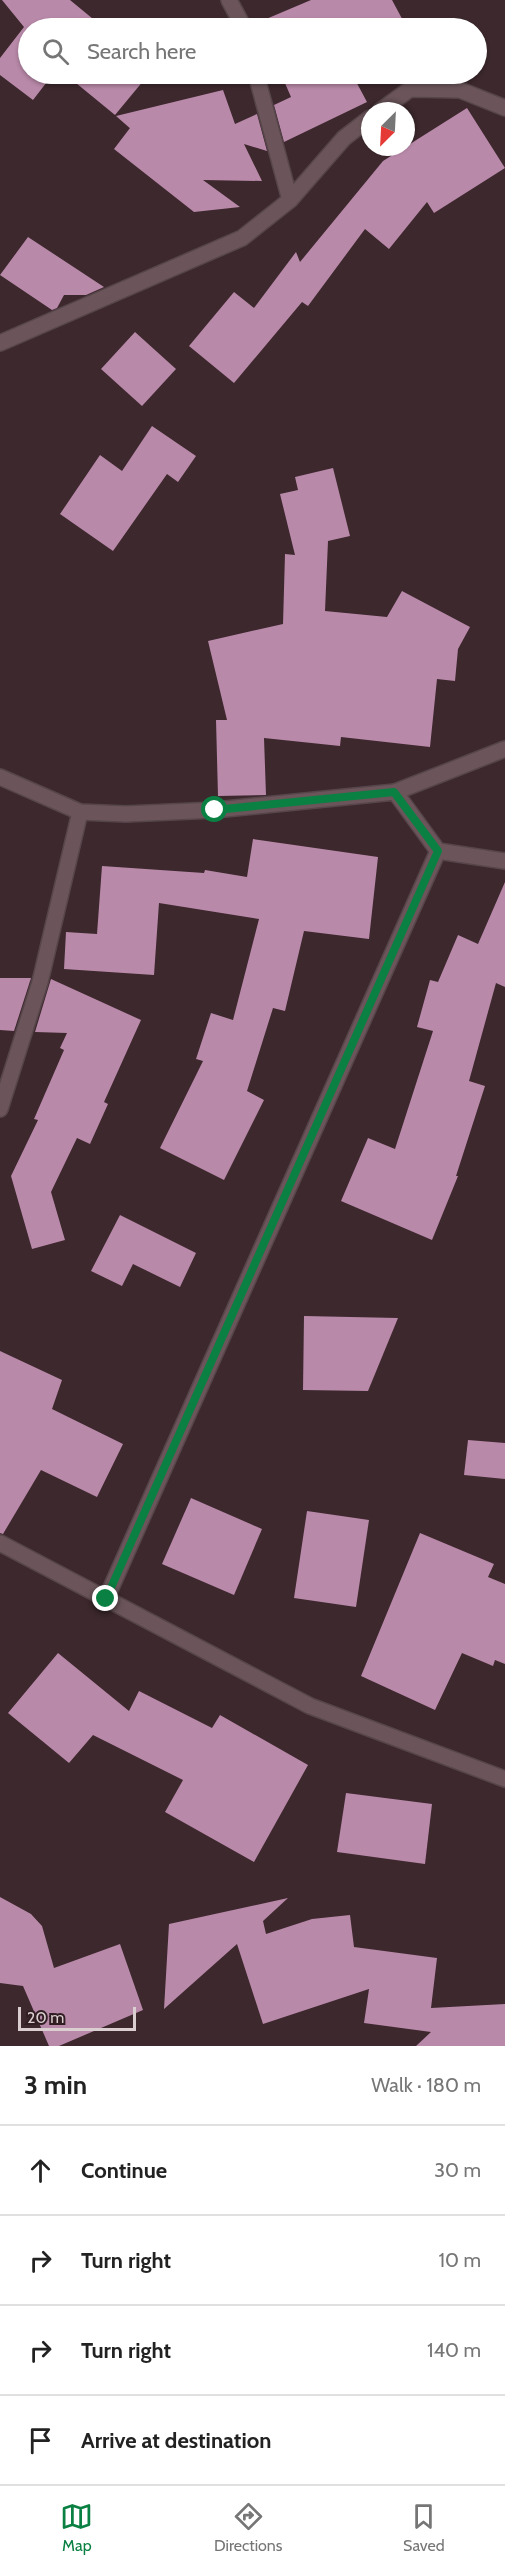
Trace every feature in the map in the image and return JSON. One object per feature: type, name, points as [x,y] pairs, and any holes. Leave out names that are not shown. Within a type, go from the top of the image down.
[{"type":"street","points":[[230,0],[239,18]]},
{"type":"street","points":[[259,84],[290,200]]},
{"type":"street","points":[[392,102],[410,89],[460,90],[505,108]]},
{"type":"street","points":[[0,343],[242,238],[290,200],[344,138],[361,125]]},
{"type":"street","points":[[0,777],[80,812],[126,814],[215,810],[394,792],[505,748]]},
{"type":"street","points":[[394,792],[438,851],[505,861]]},
{"type":"street","points":[[0,1109],[40,982],[80,812]]},
{"type":"street","points":[[106,1599],[438,851]]},
{"type":"street","points":[[0,1543],[310,1706],[505,1779]]},
{"type":"building","points":[[2,0],[70,0],[92,18],[18,18]]},
{"type":"building","points":[[311,0],[392,0],[402,18],[268,18]]},
{"type":"building","points":[[18,35],[18,84],[45,84],[33,100],[0,75],[0,58]]},
{"type":"building","points":[[77,84],[141,84],[115,115]]},
{"type":"building","points":[[285,84],[357,84],[367,102],[361,102],[361,105],[284,142],[274,105],[291,97]]},
{"type":"building","points":[[223,90],[235,124],[257,114],[267,151],[244,144],[262,181],[203,180],[240,207],[194,212],[114,149],[130,128],[116,116]]},
{"type":"building","points":[[467,108],[505,168],[434,213],[427,202],[389,249],[365,229],[308,306],[302,302],[234,383],[189,346],[234,292],[254,308],[296,252],[300,262],[383,161],[391,156],[415,156],[415,141]]},
{"type":"building","points":[[28,237],[104,287],[86,295],[64,295],[57,308],[52,310],[0,275]]},
{"type":"building","points":[[135,332],[176,369],[142,406],[101,369]]},
{"type":"building","points":[[152,426],[196,456],[178,482],[167,474],[113,551],[60,514],[100,455],[122,471]]},
{"type":"building","points":[[333,468],[350,536],[328,541],[325,611],[387,617],[402,591],[470,627],[458,649],[455,681],[437,679],[430,747],[341,737],[340,746],[264,738],[266,795],[218,796],[216,720],[227,720],[208,641],[283,624],[285,554],[295,555],[280,494],[298,490],[295,477]]},
{"type":"building","points":[[253,839],[378,857],[369,939],[304,931],[285,1011],[273,1008],[247,1091],[264,1100],[224,1180],[160,1148],[203,1061],[196,1059],[211,1013],[233,1020],[259,919],[159,903],[154,975],[64,969],[66,932],[97,934],[102,866],[204,873],[205,870],[247,877]]},
{"type":"building","points":[[505,882],[505,987],[496,983],[469,1081],[485,1086],[456,1176],[458,1176],[432,1240],[341,1201],[368,1138],[395,1149],[433,1031],[417,1027],[430,980],[438,982],[458,935],[478,944]]},
{"type":"building","points":[[0,978],[31,978],[14,1031],[0,1030]]},
{"type":"building","points":[[51,979],[141,1020],[104,1102],[108,1104],[90,1144],[77,1138],[51,1192],[65,1240],[32,1249],[11,1176],[38,1120],[34,1119],[64,1050],[60,1048],[67,1033],[35,1032]]},
{"type":"building","points":[[120,1215],[196,1253],[180,1287],[133,1264],[122,1286],[91,1271]]},
{"type":"building","points":[[304,1316],[398,1318],[368,1391],[303,1390]]},
{"type":"building","points":[[0,1351],[62,1380],[52,1409],[123,1444],[97,1497],[41,1470],[3,1534],[0,1533]]},
{"type":"building","points":[[468,1440],[505,1443],[505,1479],[464,1475]]},
{"type":"building","points":[[191,1498],[262,1529],[234,1595],[162,1564]]},
{"type":"building","points":[[307,1511],[369,1520],[356,1607],[294,1598]]},
{"type":"building","points":[[420,1533],[494,1564],[488,1577],[505,1584],[505,1664],[495,1660],[493,1666],[462,1653],[435,1710],[361,1676]]},
{"type":"building","points":[[58,1653],[129,1711],[139,1691],[212,1728],[220,1715],[308,1765],[254,1862],[165,1812],[183,1780],[93,1735],[69,1763],[8,1713]]},
{"type":"building","points":[[346,1793],[432,1804],[425,1864],[337,1852]]},
{"type":"building","points":[[0,1897],[31,1914],[42,1926],[54,1968],[120,1944],[143,2010],[59,2046],[49,2046],[23,1986],[0,1983]]},
{"type":"building","points":[[288,1898],[263,1921],[266,1934],[312,1919],[350,1915],[354,1947],[437,1958],[431,2008],[505,2004],[505,2046],[416,2046],[431,2032],[364,2023],[369,1989],[263,2024],[237,1944],[164,2009],[169,1924]]},
{"type":"route","points":[[106,1599],[438,851],[394,792],[215,810]]}]
